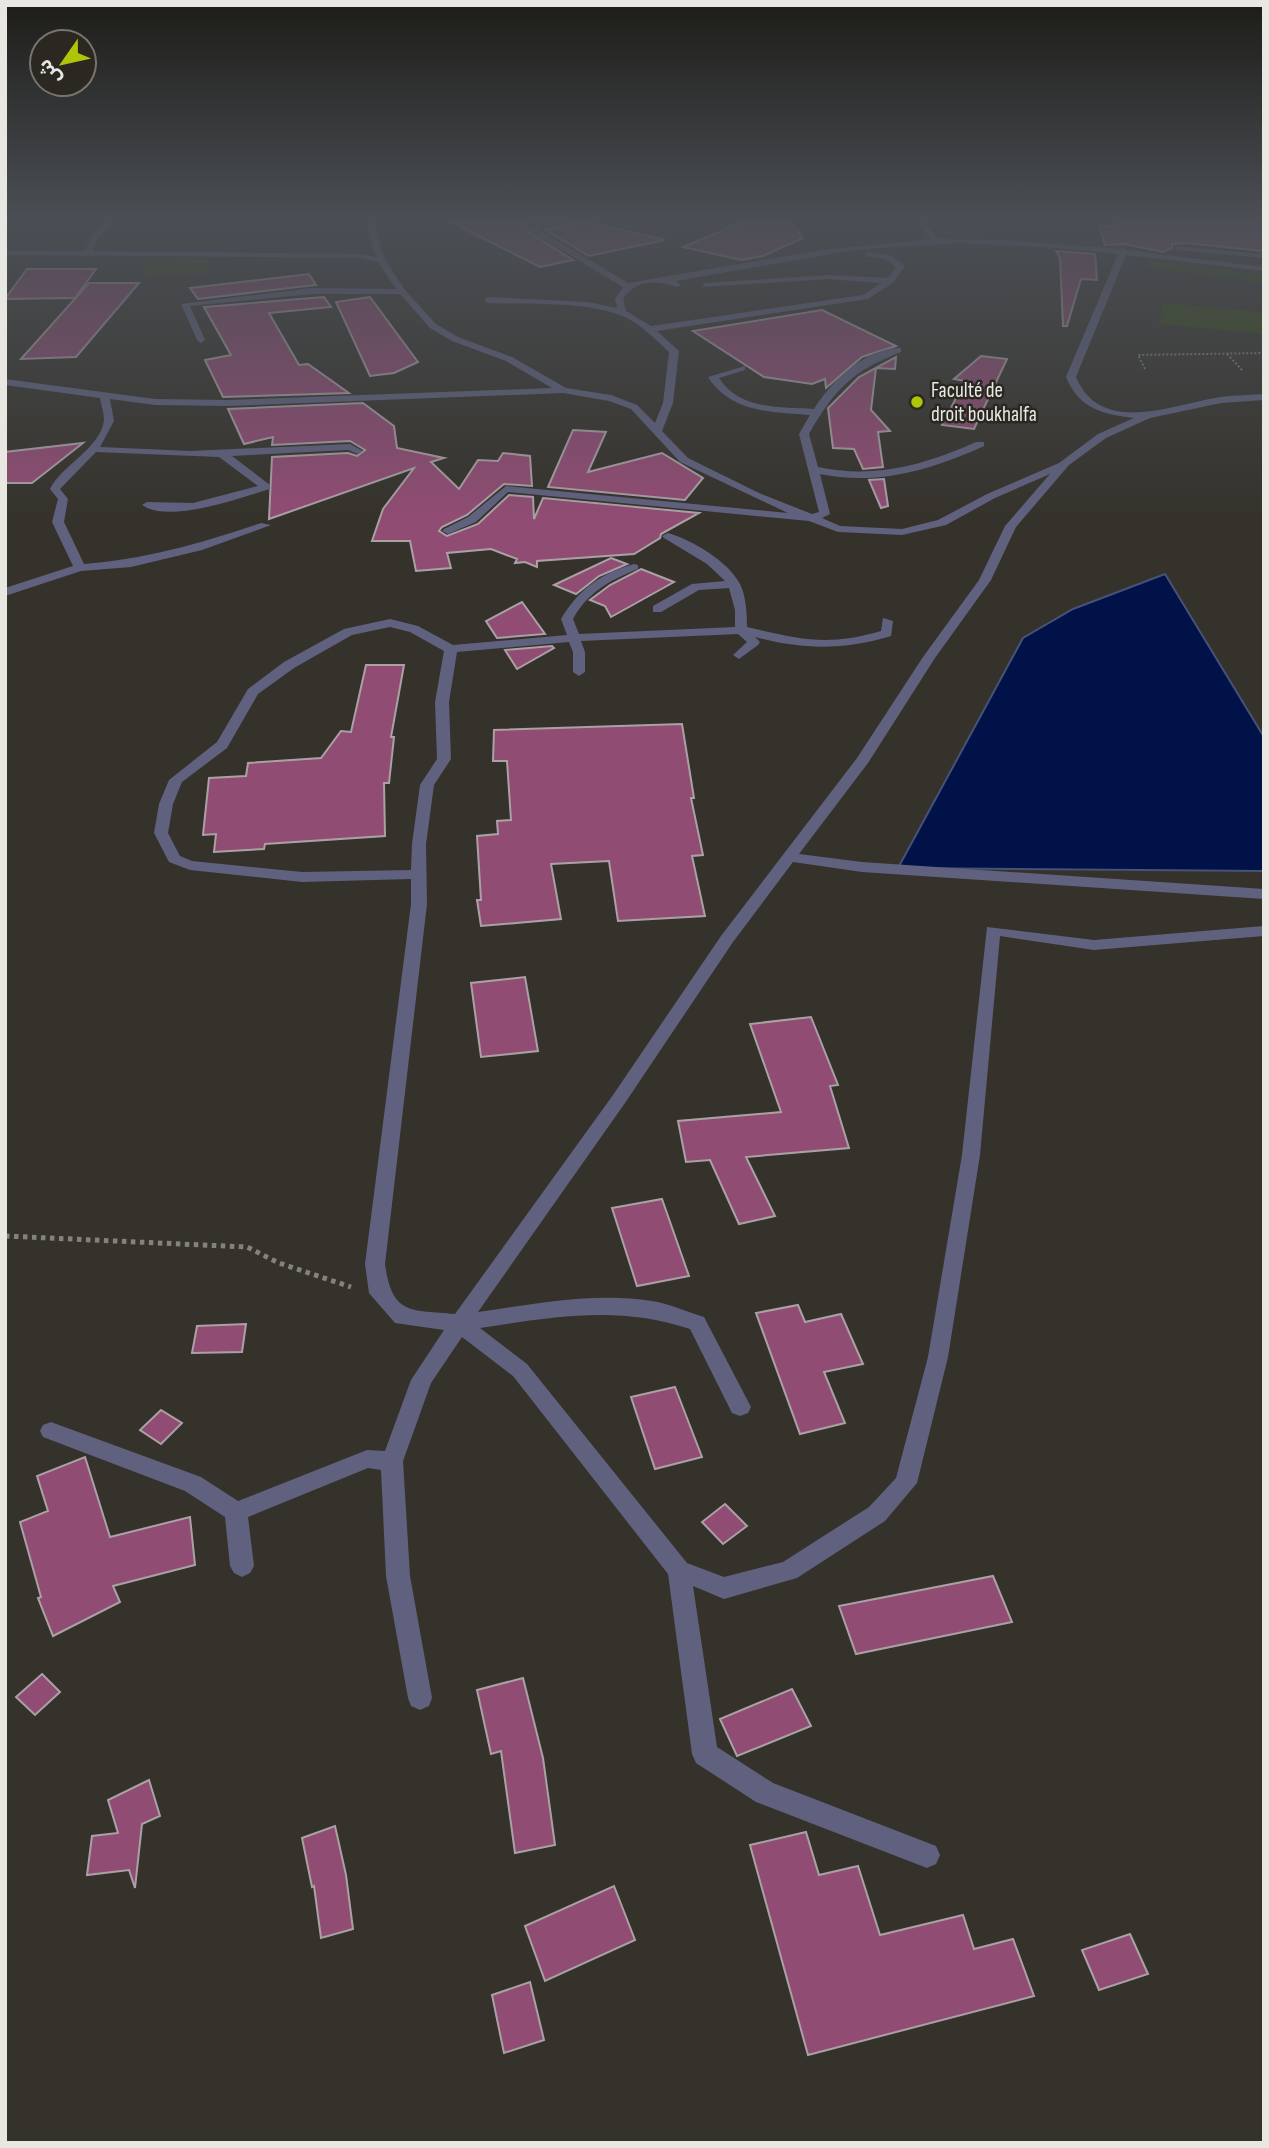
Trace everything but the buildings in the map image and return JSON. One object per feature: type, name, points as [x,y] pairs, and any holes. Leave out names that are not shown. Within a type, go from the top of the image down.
[{"type":"street","points":[[192,319],[201,340]]},
{"type":"street","points":[[427,319],[455,339],[509,359],[563,390]]},
{"type":"street","points":[[634,319],[650,329],[674,351],[668,403],[656,433]]},
{"type":"street","points":[[650,329],[716,319]]},
{"type":"street","points":[[1094,319],[1070,377],[1076,395],[1103,412],[1147,416]]},
{"type":"street","points":[[448,531],[463,528],[480,509],[506,489],[811,518],[825,514],[804,434],[845,373],[865,361],[898,350]]},
{"type":"street","points":[[742,368],[713,377],[717,388],[733,400],[765,408],[817,412]]},
{"type":"street","points":[[5,382],[155,402],[228,402],[563,390],[611,398],[634,407],[684,460],[755,495],[838,529],[902,532],[942,523],[990,496],[1065,463],[1102,436],[1147,416],[1221,400],[1264,397]]},
{"type":"street","points":[[80,568],[58,522],[63,499],[55,489],[58,482],[94,449],[109,421],[105,396]]},
{"type":"street","points":[[813,469],[842,477],[881,476],[924,467],[980,444]]},
{"type":"street","points":[[94,449],[128,453],[222,454],[350,447],[358,451]]},
{"type":"street","points":[[147,505],[167,509],[207,505],[266,486],[222,454]]},
{"type":"street","points":[[420,1698],[398,1576],[392,1461],[422,1380],[727,939],[863,760],[929,657],[985,580],[1011,526],[1065,463]]},
{"type":"street","points":[[5,592],[80,568],[131,564],[198,548],[265,524]]},
{"type":"street","points":[[668,536],[713,562],[731,576],[741,597],[741,630],[754,642],[739,655]]},
{"type":"street","points":[[579,672],[579,652],[567,619],[579,596],[612,575],[634,567]]},
{"type":"street","points":[[657,609],[695,587],[734,584]]},
{"type":"street","points":[[419,874],[302,877],[190,865],[174,859],[161,833],[166,804],[176,780],[222,745],[253,692],[289,665],[348,632],[390,623],[415,629],[451,649],[573,638],[741,630],[760,632],[789,642],[832,643],[866,640],[887,633],[887,621]]},
{"type":"street","points":[[451,649],[442,702],[444,759],[427,785],[419,844],[419,904],[375,1264],[379,1293],[402,1317],[459,1323],[556,1311],[650,1309],[697,1323],[740,1407]]},
{"type":"street","points":[[789,857],[862,867],[1264,894]]},
{"type":"street","points":[[459,1323],[520,1370],[679,1570],[724,1588],[789,1571],[877,1514],[906,1483],[938,1357],[971,1155],[993,930],[1094,946],[1264,932]]},
{"type":"street","points":[[51,1432],[193,1484],[236,1512]]},
{"type":"street","points":[[236,1512],[368,1459],[392,1461]]},
{"type":"street","points":[[236,1512],[242,1566]]},
{"type":"street","points":[[679,1570],[705,1754],[765,1793],[927,1855]]},
{"type":"path","points":[[1145,369],[1138,355],[1264,353]]},
{"type":"path","points":[[1227,354],[1242,370]]},
{"type":"path","points":[[5,1236],[247,1247],[279,1263],[337,1285],[379,1293]]},
{"type":"green space","points":[[1160,319],[1264,319],[1264,334],[1159,324]]},
{"type":"shaded area","points":[[1165,574],[1264,737],[1264,871],[898,868],[1023,638],[1073,609]]},
{"type":"place","name":"Faculté de droit boukhalfa","points":[[917,402]]}]
